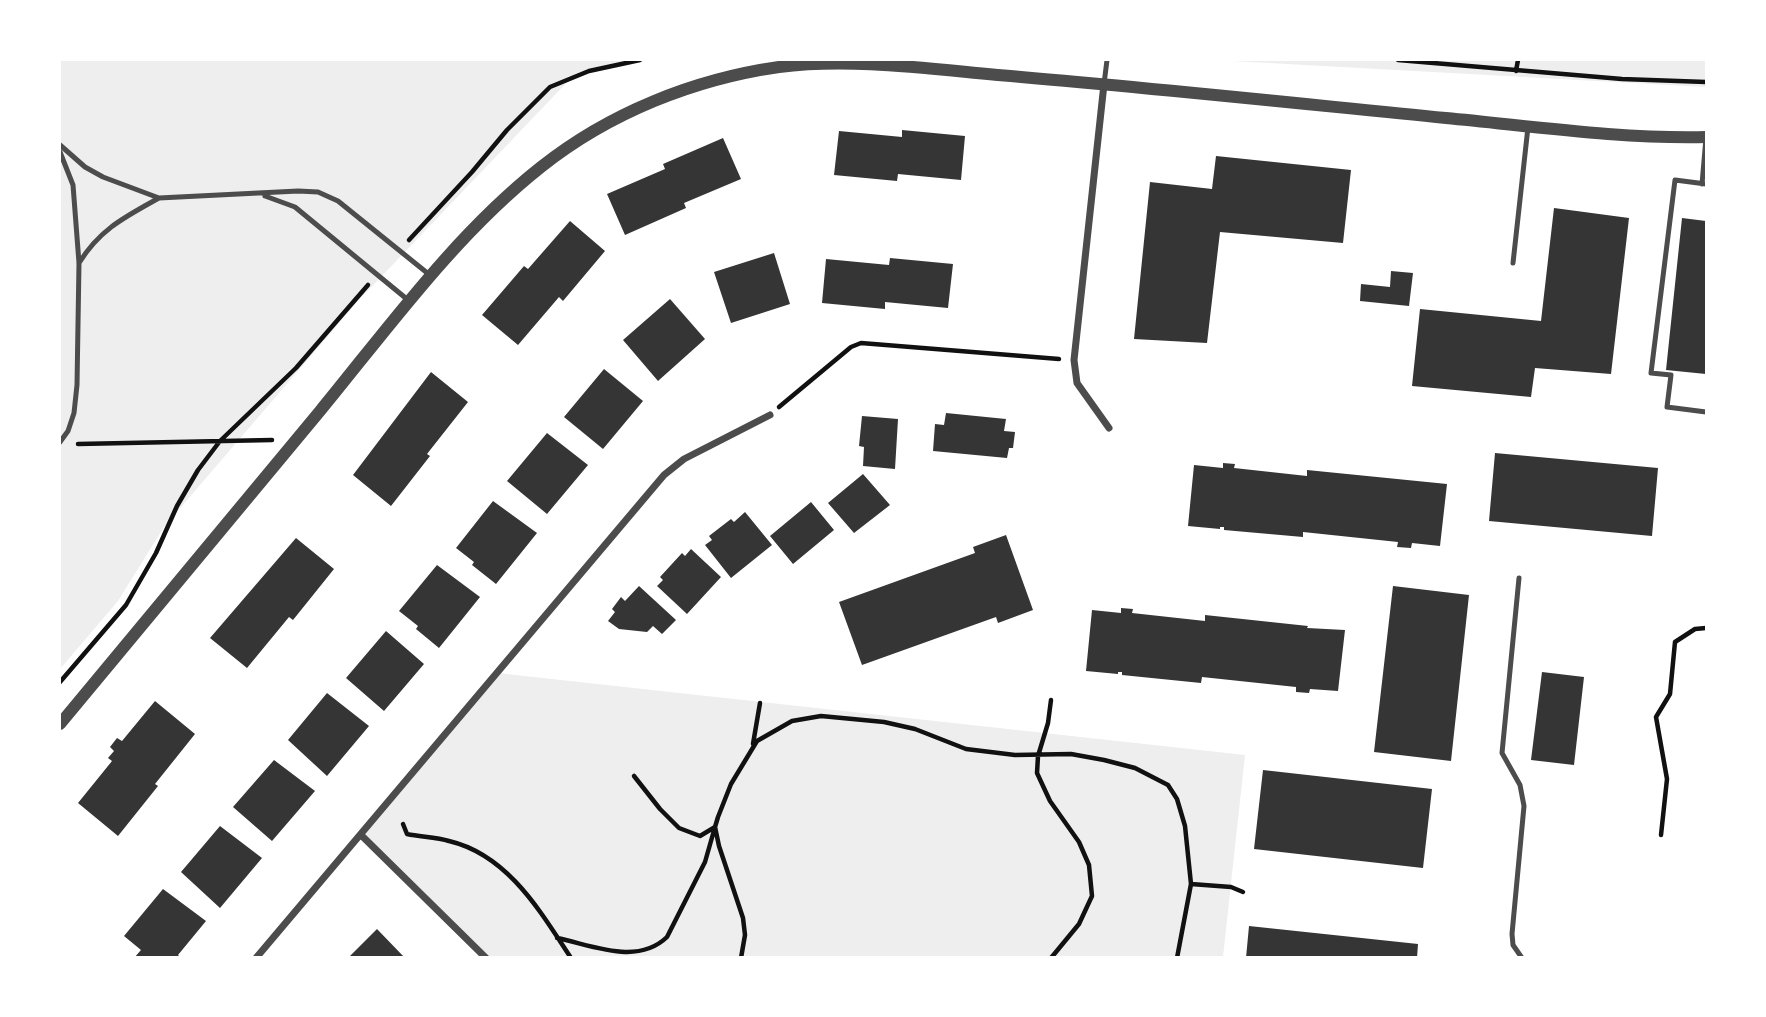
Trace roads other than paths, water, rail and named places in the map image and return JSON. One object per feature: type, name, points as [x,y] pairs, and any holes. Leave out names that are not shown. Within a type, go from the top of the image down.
[{"type":"street","points":[[60,724],[431,276],[517,186],[577,141],[656,101],[760,70],[818,62],[1104,84],[1528,126],[1668,137],[1706,137]]},
{"type":"street","points":[[1104,84],[1074,360],[1077,383],[1109,428]]},
{"type":"street","points":[[256,957],[664,475],[684,458],[770,415]]},
{"type":"street","points":[[361,835],[485,957]]},
{"type":"lane","points":[[1104,84],[1107,60]]},
{"type":"lane","points":[[1513,263],[1528,126]]},
{"type":"lane","points":[[1706,137],[1704,184],[1675,180],[1651,373],[1671,375],[1667,407],[1706,412]]},
{"type":"lane","points":[[60,145],[85,167],[103,177],[159,198],[318,192],[338,201],[431,276]]},
{"type":"lane","points":[[60,152],[73,185],[79,263],[77,385],[74,413],[60,442]]},
{"type":"lane","points":[[258,194],[295,207],[410,302]]},
{"type":"lane","points":[[79,263],[89,247],[106,229],[159,198]]},
{"type":"lane","points":[[1518,578],[1502,753],[1520,785],[1524,806],[1512,934],[1513,945],[1522,957]]}]
